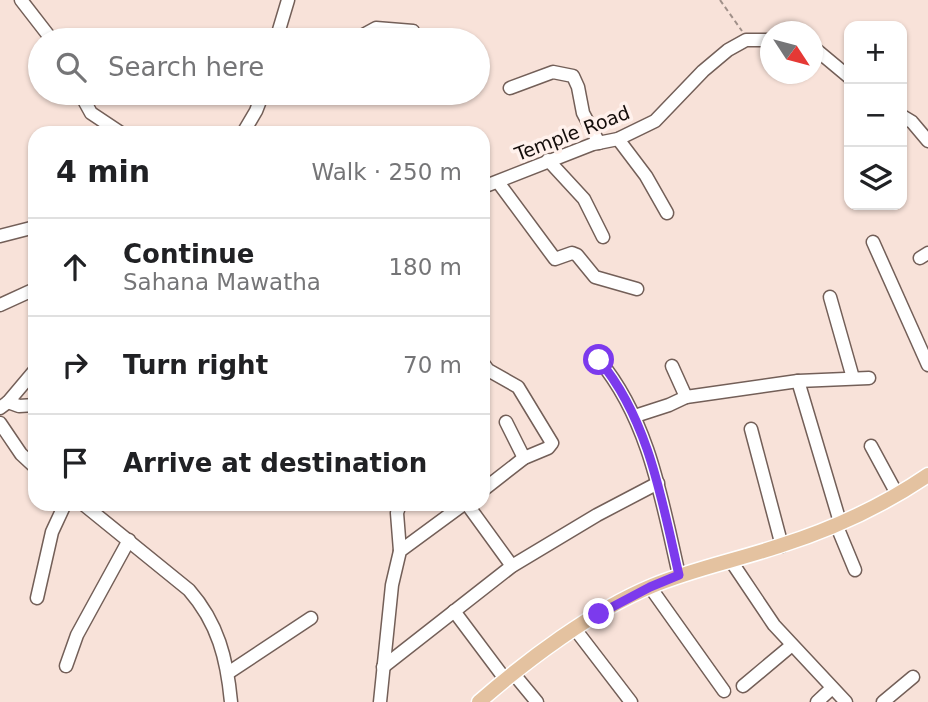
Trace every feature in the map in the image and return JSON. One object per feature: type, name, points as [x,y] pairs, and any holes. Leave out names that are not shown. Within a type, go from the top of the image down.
[{"type":"main road","points":[[479,702],[509,676],[575,629],[622,600],[679,575],[782,546],[838,523],[897,494],[928,475]]},
{"type":"street","points":[[21,0],[43,28]]},
{"type":"street","points":[[279,28],[289,0]]},
{"type":"street","points":[[749,40],[760,40]]},
{"type":"street","name":"Temple Road","points":[[490,185],[548,160],[618,139],[655,121],[703,71],[728,50],[749,40]]},
{"type":"street","points":[[823,55],[844,73]]},
{"type":"street","points":[[510,88],[553,72],[573,76],[583,113],[599,143]]},
{"type":"street","points":[[87,105],[91,113],[110,126]]},
{"type":"street","points":[[247,126],[258,105]]},
{"type":"street","points":[[907,119],[927,137]]},
{"type":"street","points":[[618,139],[646,176],[667,213]]},
{"type":"street","points":[[548,160],[584,199],[603,237]]},
{"type":"street","points":[[498,182],[555,259],[572,253],[577,255],[595,277],[638,289]]},
{"type":"street","points":[[0,236],[28,229]]},
{"type":"street","points":[[873,242],[928,365]]},
{"type":"street","points":[[0,305],[28,292]]},
{"type":"street","points":[[830,297],[853,378]]},
{"type":"street","points":[[599,360],[635,416],[658,483],[679,575]]},
{"type":"street","points":[[672,366],[686,397]]},
{"type":"street","points":[[490,371],[518,387],[552,443],[548,448],[524,458],[490,485]]},
{"type":"street","points":[[4,405],[28,378]]},
{"type":"street","points":[[635,416],[686,397],[798,381],[869,378]]},
{"type":"street","points":[[798,381],[838,523],[855,570]]},
{"type":"street","points":[[4,405],[28,405]]},
{"type":"street","points":[[506,422],[524,458]]},
{"type":"street","points":[[0,423],[28,460]]},
{"type":"street","points":[[751,429],[782,546]]},
{"type":"street","points":[[871,446],[897,494]]},
{"type":"street","points":[[383,667],[512,566],[658,483]]},
{"type":"street","points":[[37,598],[52,531],[62,511]]},
{"type":"street","points":[[92,511],[189,590],[199,602],[217,632],[228,673],[231,702]]},
{"type":"street","points":[[380,702],[391,585],[400,551],[398,511]]},
{"type":"street","points":[[400,551],[456,511]]},
{"type":"street","points":[[471,511],[512,566]]},
{"type":"street","points":[[66,666],[77,635],[129,540]]},
{"type":"street","points":[[731,561],[761,608],[846,702]]},
{"type":"street","points":[[650,587],[724,691]]},
{"type":"street","points":[[454,611],[509,676],[537,702]]},
{"type":"street","points":[[228,673],[311,618]]},
{"type":"street","points":[[575,629],[631,702]]},
{"type":"street","points":[[743,685],[792,645]]},
{"type":"street","points":[[883,702],[913,677]]},
{"type":"street","points":[[817,702],[832,688]]},
{"type":"path","points":[[720,0],[749,40]]},
{"type":"route","points":[[599,360],[635,416],[658,483],[679,575],[622,600],[599,614]]}]
